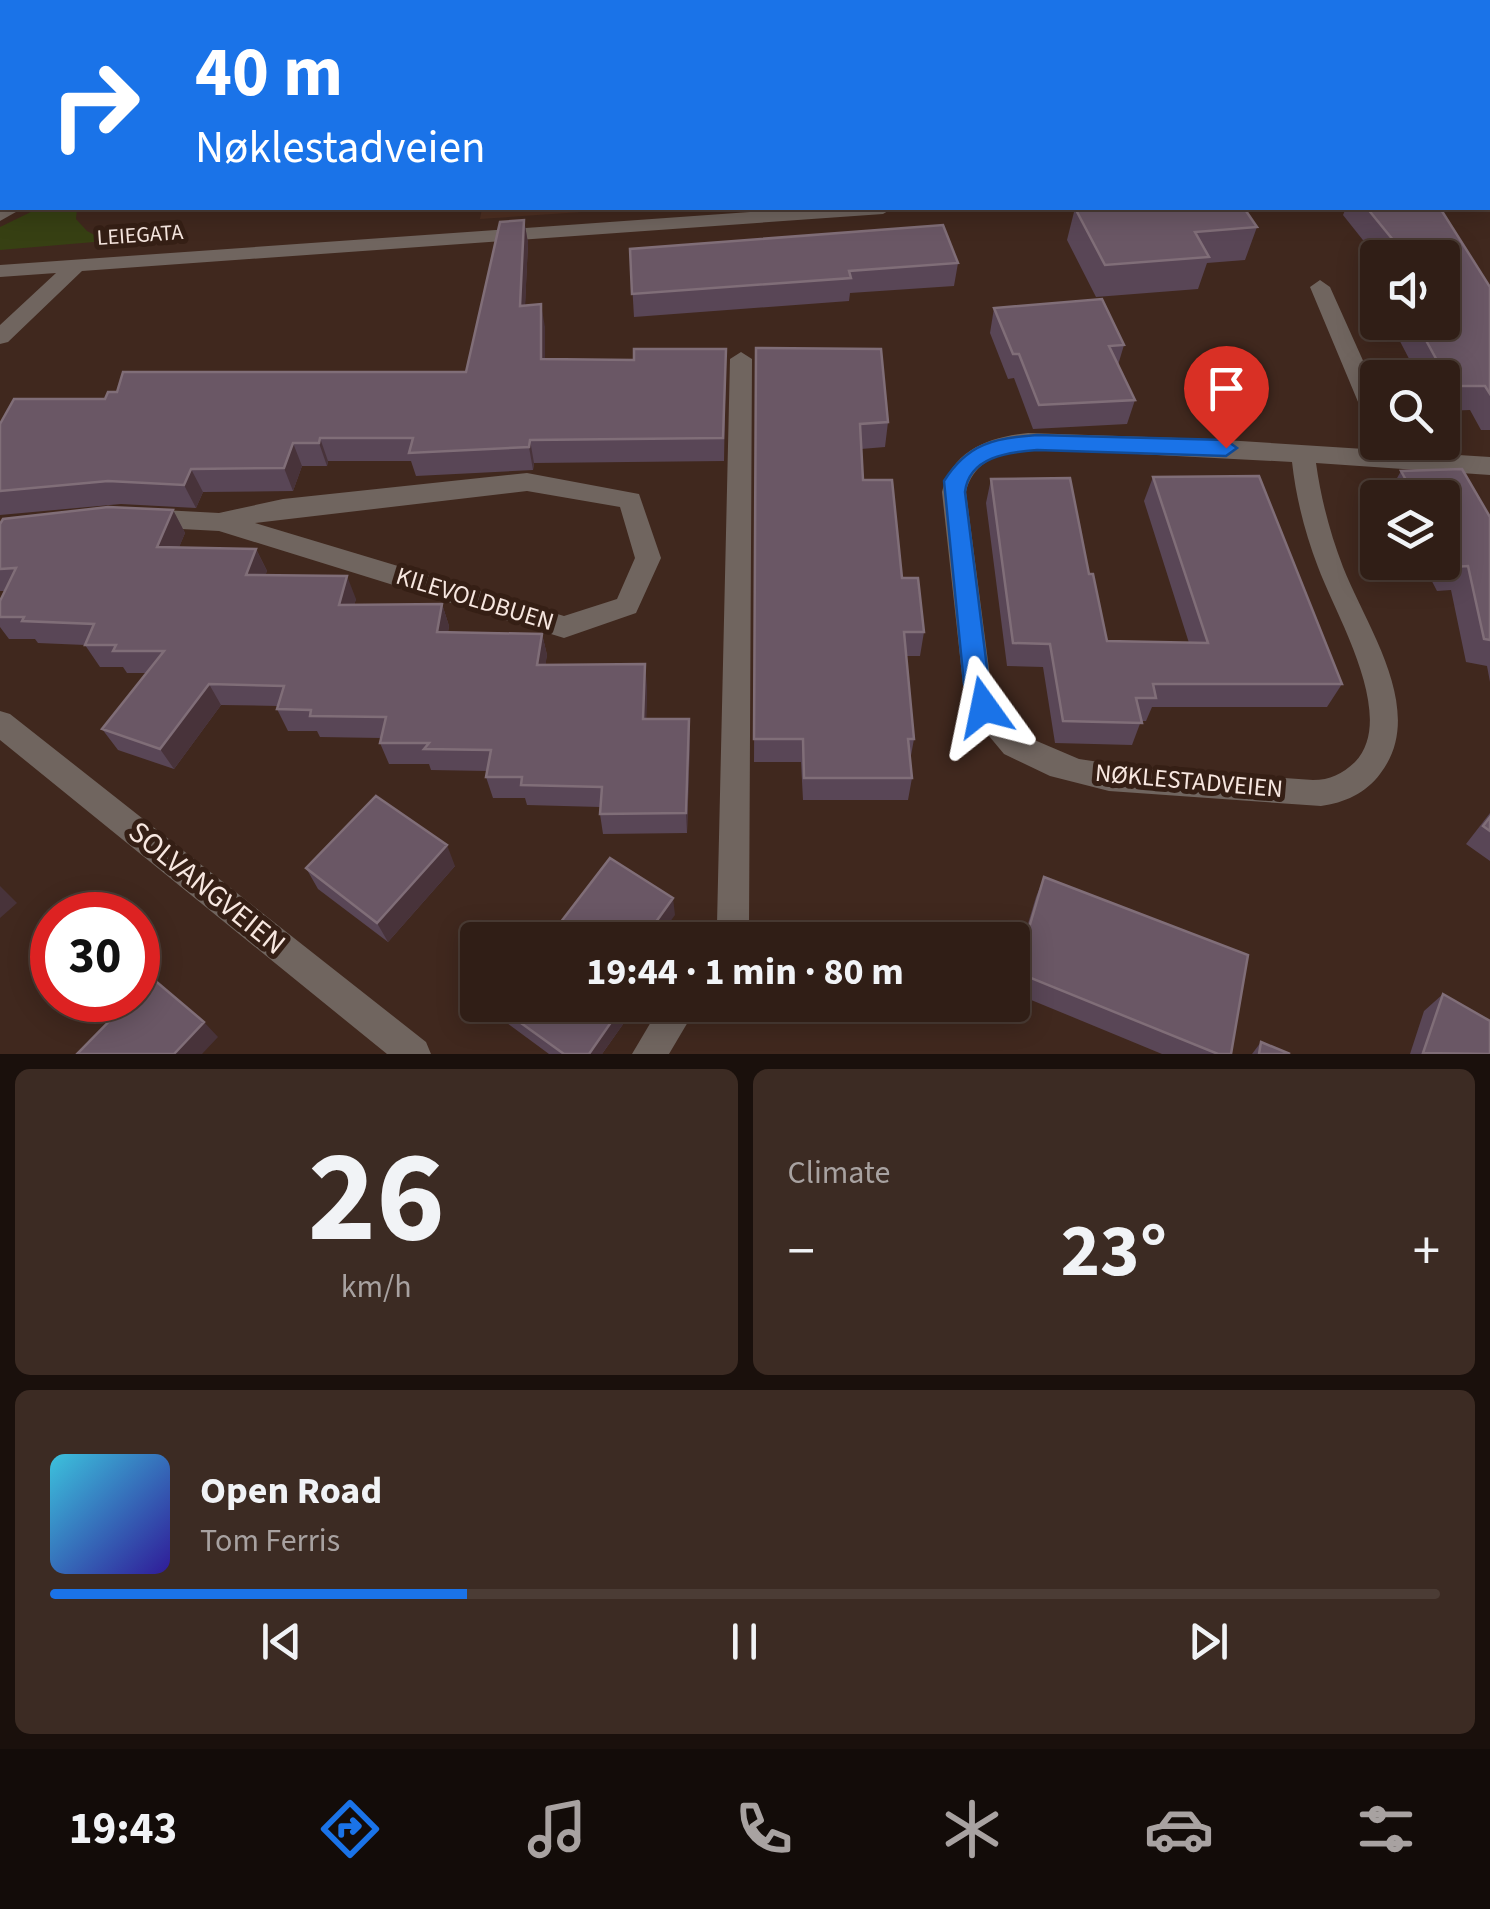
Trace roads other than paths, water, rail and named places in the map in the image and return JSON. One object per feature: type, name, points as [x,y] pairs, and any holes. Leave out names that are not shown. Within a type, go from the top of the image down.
[{"type":"street","name":"LEIEGATA","points":[[0,271],[854,210]]},
{"type":"street","points":[[0,337],[78,264]]},
{"type":"street","points":[[1320,287],[1360,379]]},
{"type":"street","points":[[733,922],[741,359]]},
{"type":"street","name":"NØKLESTADVEIEN","points":[[1303,454],[1307,495],[1319,533],[1379,685],[1384,740],[1363,777],[1328,792],[1142,779],[1077,772],[1008,740],[984,707],[977,684],[954,492],[956,481],[971,460],[1004,445],[1037,442],[1303,454],[1360,451]]},
{"type":"street","name":"NØKLESTADVEIEN","points":[[1452,460],[1490,466]]},
{"type":"street","name":"KILEVOLDBUEN","points":[[121,517],[219,522],[564,626],[627,606],[648,558],[630,500],[527,482],[283,508],[219,522]]},
{"type":"street","name":"SOLVANGVEIEN","points":[[0,723],[414,1054]]},
{"type":"street","points":[[649,1054],[671,1022]]}]
